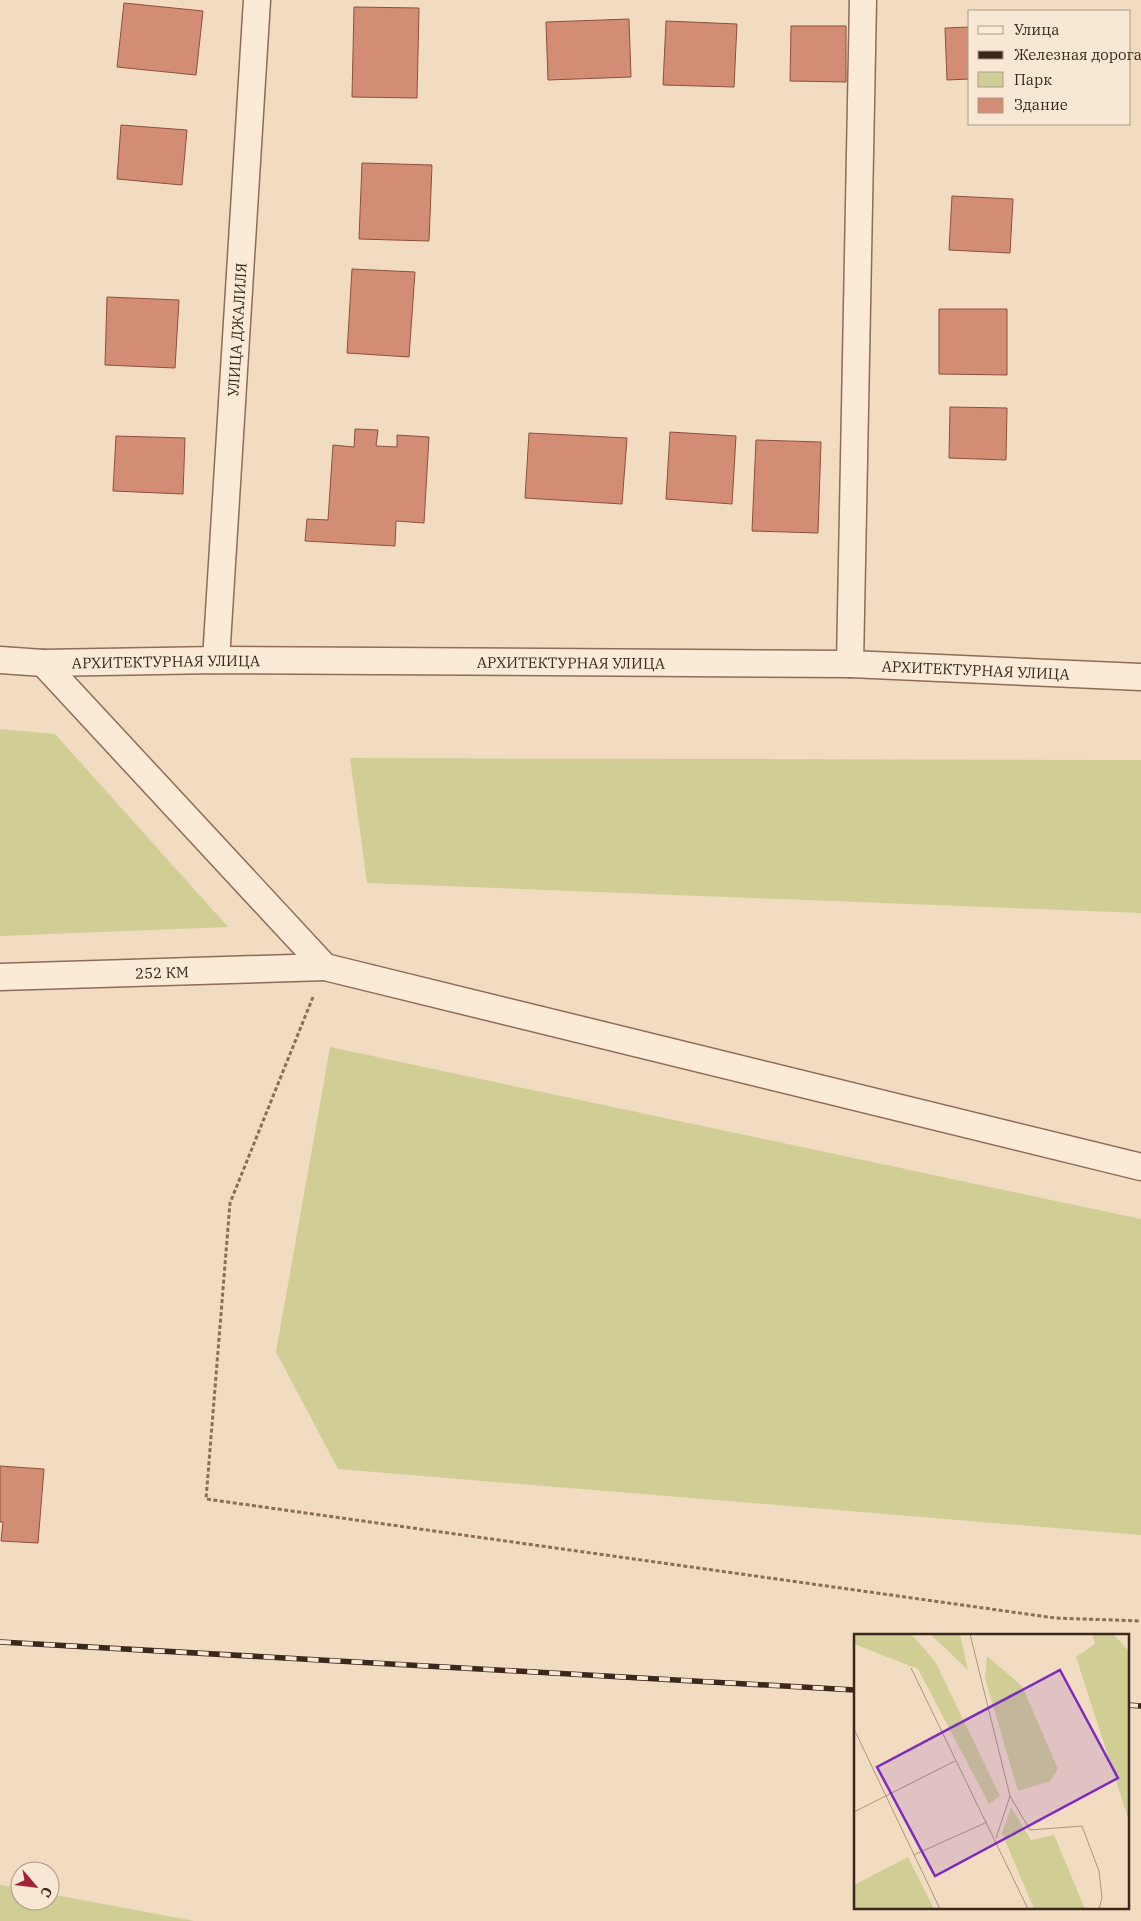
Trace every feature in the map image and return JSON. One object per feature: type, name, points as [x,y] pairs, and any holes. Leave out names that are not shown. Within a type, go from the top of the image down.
[{"type":"street","name":"УЛИЦА ДЖАЛИЛЯ","points":[[216,660],[257,0]]},
{"type":"street","points":[[850,664],[863,0]]},
{"type":"street","name":"АРХИТЕКТУРНАЯ УЛИЦА","points":[[0,660],[43,663],[216,660],[850,664],[1141,677]]},
{"type":"street","points":[[43,663],[325,967]]},
{"type":"street","name":"252 КМ","points":[[0,977],[325,967],[1141,1167]]},
{"type":"path","points":[[325,967],[230,1203],[206,1499],[1055,1618],[1141,1621]]},
{"type":"green space","points":[[0,729],[55,734],[228,927],[0,936]]},
{"type":"green space","points":[[350,758],[1141,760],[1141,913],[367,883]]},
{"type":"green space","points":[[330,1047],[1141,1219],[1141,1535],[338,1469],[276,1352]]},
{"type":"green space","points":[[0,1885],[10,1886],[10,1911],[60,1911],[60,1896],[194,1921],[0,1921]]},
{"type":"building","points":[[124,3],[203,11],[196,75],[117,67]]},
{"type":"building","points":[[354,7],[419,8],[417,98],[352,97]]},
{"type":"building","points":[[629,19],[631,77],[548,80],[546,22]]},
{"type":"building","points":[[666,21],[737,24],[734,87],[663,85]]},
{"type":"building","points":[[791,26],[846,26],[846,82],[790,81]]},
{"type":"building","points":[[968,27],[968,79],[947,80],[945,28]]},
{"type":"building","points":[[121,125],[187,130],[182,185],[117,179]]},
{"type":"building","points":[[362,163],[432,165],[429,241],[359,239]]},
{"type":"building","points":[[952,196],[1013,199],[1010,253],[949,250]]},
{"type":"building","points":[[352,269],[415,272],[409,357],[347,353]]},
{"type":"building","points":[[107,297],[179,300],[175,368],[105,365]]},
{"type":"building","points":[[939,309],[1007,309],[1007,375],[939,374]]},
{"type":"building","points":[[950,407],[1007,408],[1006,460],[949,458]]},
{"type":"building","points":[[355,429],[378,430],[376,446],[397,447],[397,435],[429,437],[424,523],[396,521],[395,546],[305,541],[307,519],[328,520],[333,445],[354,447]]},
{"type":"building","points":[[670,432],[736,436],[732,504],[666,499]]},
{"type":"building","points":[[529,433],[627,438],[622,504],[525,498]]},
{"type":"building","points":[[116,436],[185,438],[183,494],[113,491]]},
{"type":"building","points":[[756,440],[821,442],[818,533],[752,531]]},
{"type":"building","points":[[0,1466],[44,1469],[38,1543],[1,1541],[3,1522],[0,1522]]},
{"type":"railway","points":[[0,1642],[854,1690]]},
{"type":"railway","points":[[1128,1705],[1141,1706]]}]
